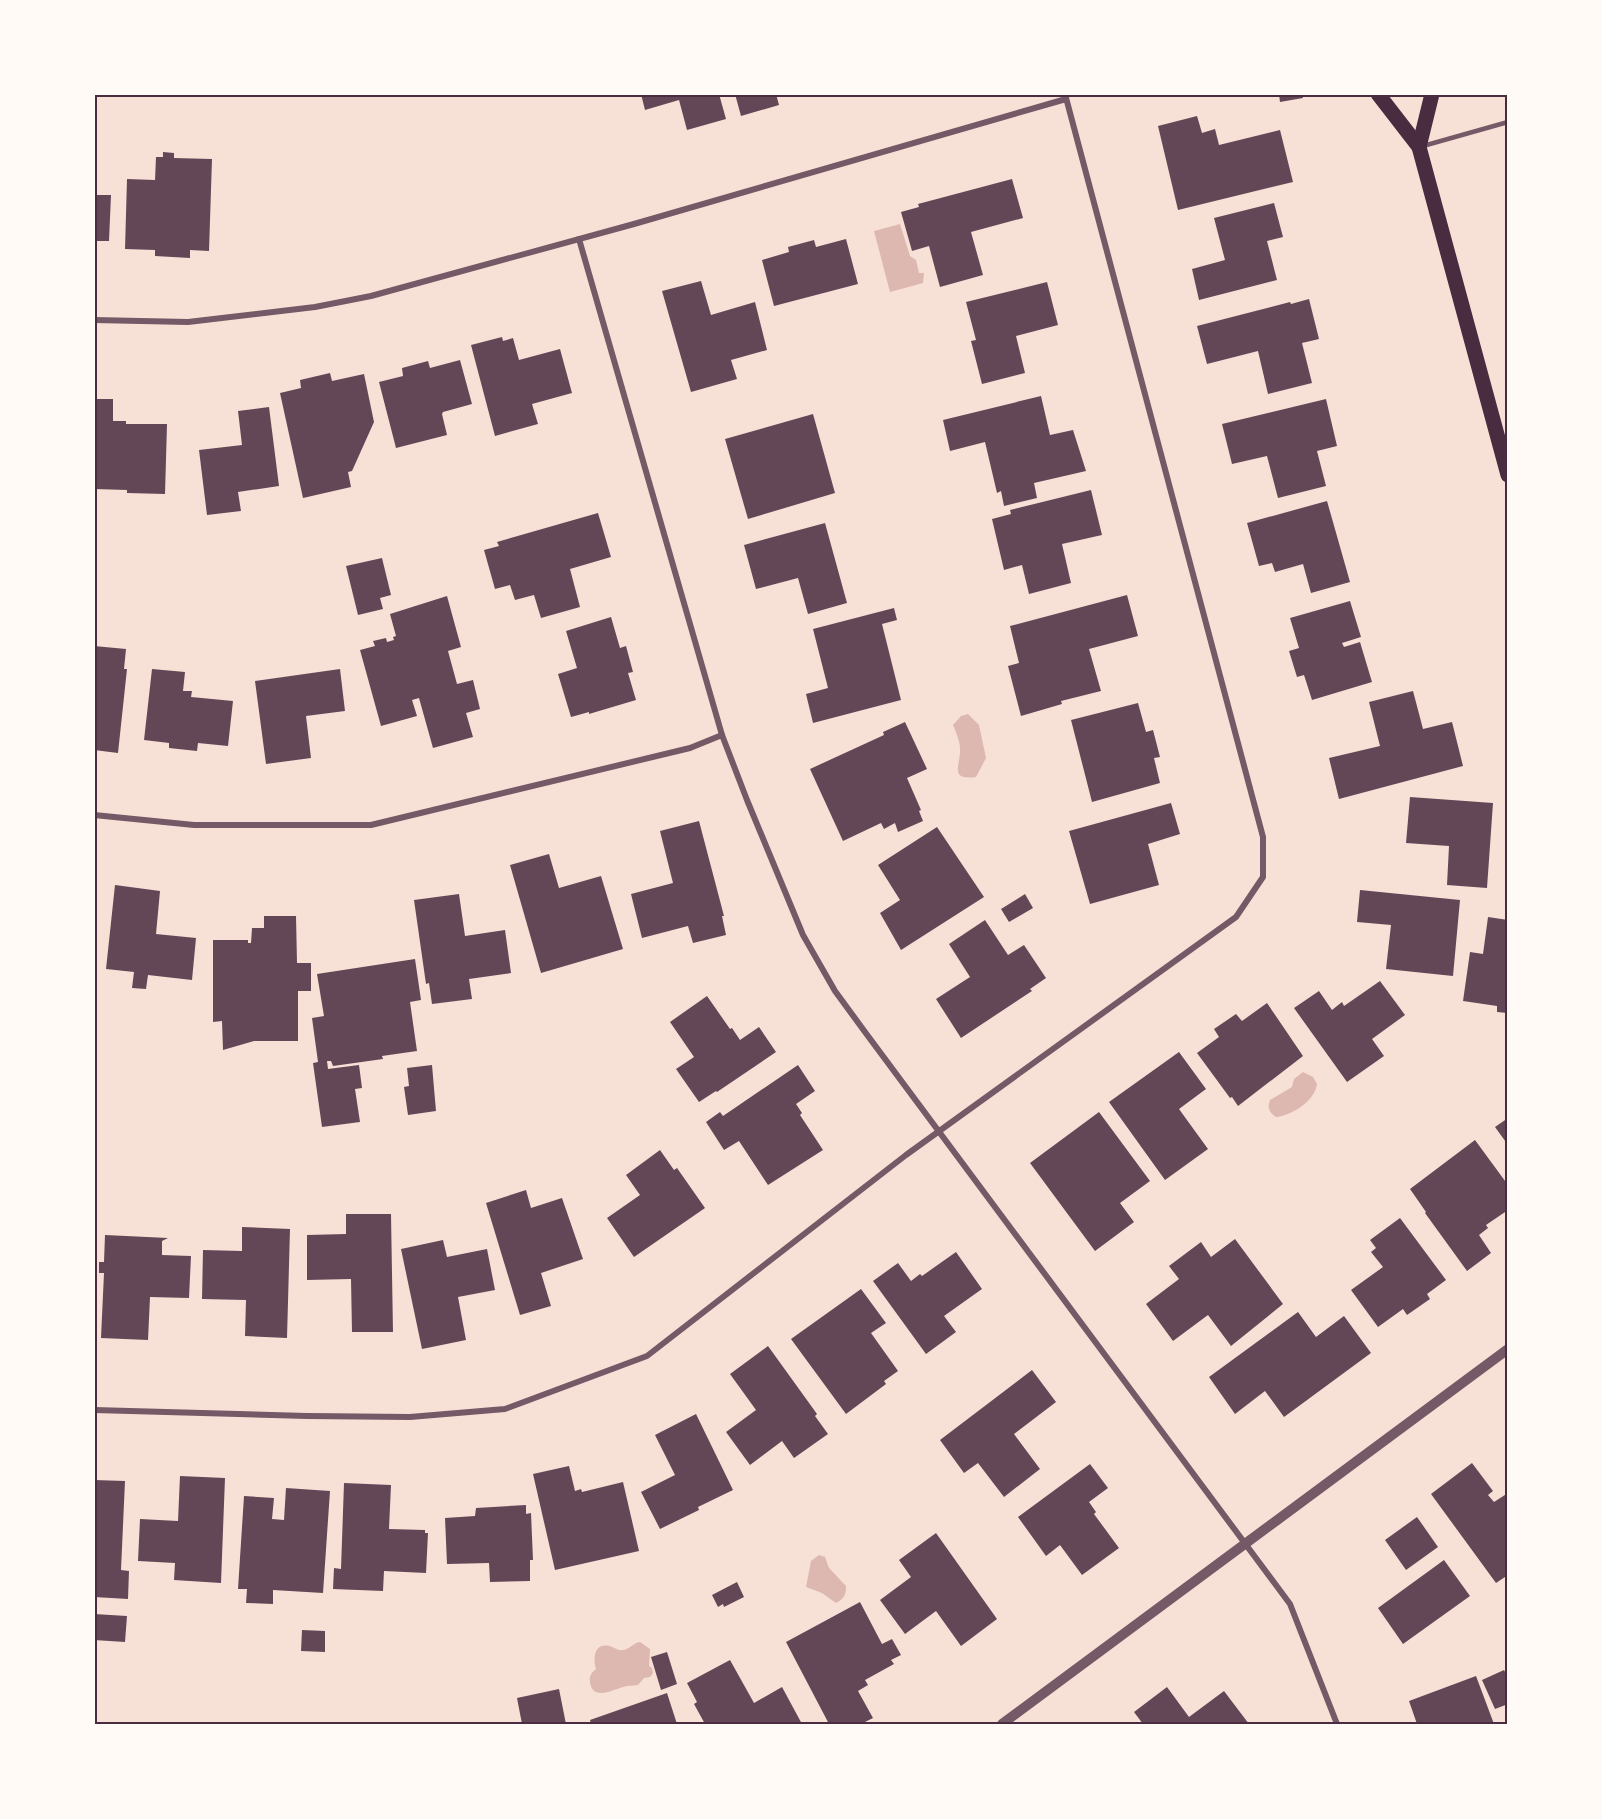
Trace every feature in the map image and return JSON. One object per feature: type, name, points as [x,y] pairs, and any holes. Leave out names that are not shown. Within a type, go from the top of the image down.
[{"type":"main road","points":[[1378,94],[1419,147],[1506,465]]},
{"type":"main road","points":[[1419,147],[1432,94]]},
{"type":"street","points":[[94,320],[188,322],[315,307],[371,296],[579,239],[1066,97],[1263,837],[1263,877],[1236,917],[906,1155],[647,1356],[505,1409],[410,1417],[94,1410]]},
{"type":"street","points":[[579,239],[722,735],[803,935],[835,991],[1290,1604],[1337,1725]]},
{"type":"street","points":[[94,815],[194,825],[371,825],[690,748],[722,735]]},
{"type":"street","points":[[1002,1725],[1508,1349]]},
{"type":"lane","points":[[1419,147],[1508,122]]},
{"type":"shaded area","points":[[900,224],[910,256],[916,260],[919,273],[924,273],[923,283],[890,292],[874,231]]},
{"type":"shaded area","points":[[968,714],[979,725],[986,758],[976,777],[967,778],[959,774],[960,746],[953,725],[961,716]]},
{"type":"shaded area","points":[[1303,1072],[1313,1077],[1317,1084],[1312,1096],[1295,1111],[1276,1117],[1269,1110],[1270,1100],[1292,1087],[1294,1079]]},
{"type":"shaded area","points":[[819,1555],[825,1557],[829,1568],[846,1586],[844,1596],[836,1603],[822,1593],[806,1587],[811,1561]]},
{"type":"shaded area","points":[[640,1642],[650,1649],[649,1666],[653,1673],[650,1677],[644,1678],[638,1685],[625,1686],[604,1693],[595,1691],[590,1680],[591,1674],[596,1669],[595,1656],[598,1649],[609,1646],[623,1650]]},
{"type":"building","points":[[641,94],[719,94],[726,119],[687,130],[679,100],[645,110]]},
{"type":"building","points":[[735,94],[776,94],[779,105],[741,116]]},
{"type":"building","points":[[1279,94],[1302,94],[1303,98],[1280,102]]},
{"type":"building","points":[[1197,116],[1202,133],[1215,129],[1219,145],[1280,130],[1293,182],[1178,210],[1158,126]]},
{"type":"building","points":[[163,152],[174,153],[174,158],[212,159],[209,251],[190,250],[190,258],[155,256],[155,250],[125,249],[127,179],[155,180],[156,157],[163,157]]},
{"type":"building","points":[[1012,179],[1023,218],[971,232],[983,275],[940,287],[929,246],[912,251],[901,212],[919,207],[918,204]]},
{"type":"building","points":[[94,195],[111,195],[109,241],[94,241]]},
{"type":"building","points":[[1274,203],[1283,237],[1267,241],[1277,280],[1199,300],[1192,269],[1225,260],[1214,218]]},
{"type":"building","points":[[846,239],[858,284],[774,306],[762,260],[789,252],[788,247],[814,240],[816,247]]},
{"type":"building","points":[[701,281],[711,315],[755,302],[767,350],[731,360],[737,379],[691,392],[662,291]]},
{"type":"building","points":[[1047,282],[1058,325],[1016,336],[1025,373],[982,384],[971,341],[976,340],[966,302]]},
{"type":"building","points":[[1309,299],[1319,339],[1302,343],[1312,383],[1268,394],[1258,351],[1207,364],[1197,326]]},
{"type":"building","points":[[502,337],[503,341],[513,338],[519,360],[560,349],[572,393],[532,404],[538,424],[495,436],[471,345]]},
{"type":"building","points":[[460,360],[472,404],[443,412],[447,435],[396,448],[379,382],[403,376],[402,368],[428,361],[430,368]]},
{"type":"building","points":[[330,373],[332,381],[364,374],[374,422],[352,471],[348,472],[351,487],[303,498],[280,393],[301,388],[300,380]]},
{"type":"building","points":[[1041,396],[1050,435],[1073,430],[1086,471],[1034,483],[1037,498],[1004,506],[1001,491],[997,493],[985,442],[950,451],[943,420]]},
{"type":"building","points":[[94,399],[113,399],[113,421],[126,421],[126,424],[167,424],[165,494],[94,489]]},
{"type":"building","points":[[1326,399],[1337,446],[1317,451],[1326,486],[1278,498],[1267,456],[1232,464],[1222,424]]},
{"type":"building","points":[[269,407],[279,486],[238,492],[241,511],[207,515],[199,450],[242,445],[238,411]]},
{"type":"building","points":[[813,414],[835,493],[748,519],[725,439]]},
{"type":"building","points":[[1091,490],[1102,535],[1062,544],[1071,583],[1029,594],[1022,565],[1004,570],[992,519],[1011,514],[1010,510]]},
{"type":"building","points":[[1327,501],[1350,582],[1311,593],[1303,564],[1275,572],[1272,563],[1259,566],[1247,523]]},
{"type":"building","points":[[598,513],[611,557],[570,569],[580,607],[541,618],[534,595],[515,600],[510,585],[495,589],[484,550],[499,546],[497,542]]},
{"type":"building","points":[[825,523],[847,603],[808,614],[798,578],[756,589],[744,545]]},
{"type":"building","points":[[382,558],[391,595],[380,598],[383,609],[358,615],[346,566]]},
{"type":"building","points":[[1127,595],[1138,636],[1089,649],[1101,691],[1061,701],[1062,704],[1021,716],[1008,666],[1019,663],[1010,626]]},
{"type":"building","points":[[447,596],[461,647],[448,651],[457,684],[473,680],[480,709],[466,713],[473,737],[433,748],[419,698],[412,700],[417,716],[381,726],[360,650],[375,646],[373,641],[386,638],[387,642],[394,640],[393,637],[396,636],[390,614]]},
{"type":"building","points":[[1350,601],[1361,637],[1342,643],[1344,647],[1360,642],[1372,682],[1312,700],[1304,675],[1297,677],[1289,651],[1299,648],[1290,618]]},
{"type":"building","points":[[894,608],[897,620],[882,624],[901,700],[813,723],[806,694],[828,688],[813,629]]},
{"type":"building","points":[[611,617],[620,648],[626,646],[633,672],[628,673],[636,700],[571,717],[558,674],[577,668],[566,631]]},
{"type":"building","points":[[94,646],[126,649],[124,669],[127,669],[118,753],[94,750]]},
{"type":"building","points":[[152,669],[185,672],[183,691],[192,691],[191,697],[233,701],[228,746],[198,743],[197,751],[169,748],[169,743],[144,740]]},
{"type":"building","points":[[340,669],[345,711],[306,716],[311,758],[266,764],[255,681]]},
{"type":"building","points":[[1413,691],[1423,729],[1452,722],[1463,766],[1339,799],[1329,758],[1380,746],[1369,702]]},
{"type":"building","points":[[1138,703],[1146,732],[1153,730],[1160,757],[1154,758],[1160,783],[1092,802],[1071,720]]},
{"type":"building","points":[[905,722],[927,769],[907,778],[921,810],[919,811],[923,821],[898,832],[895,823],[884,829],[881,823],[843,841],[810,769],[884,735],[883,732]]},
{"type":"building","points":[[1410,797],[1493,803],[1487,888],[1447,885],[1449,846],[1406,843]]},
{"type":"building","points":[[1171,803],[1180,834],[1148,844],[1159,885],[1090,904],[1069,831]]},
{"type":"building","points":[[699,821],[724,916],[722,916],[726,935],[693,943],[688,926],[642,938],[631,894],[673,883],[660,831]]},
{"type":"building","points":[[937,827],[984,897],[901,950],[880,913],[900,900],[878,865]]},
{"type":"building","points":[[549,854],[559,888],[601,876],[623,949],[541,973],[510,865]]},
{"type":"building","points":[[115,885],[160,891],[156,934],[196,938],[192,980],[148,975],[146,989],[132,988],[134,972],[106,969]]},
{"type":"building","points":[[1360,890],[1460,900],[1453,976],[1386,969],[1391,925],[1357,922]]},
{"type":"building","points":[[459,894],[465,936],[505,930],[511,973],[469,979],[472,999],[432,1004],[429,983],[426,984],[414,900]]},
{"type":"building","points":[[1025,894],[1033,908],[1009,922],[1001,909]]},
{"type":"building","points":[[264,916],[296,916],[297,963],[311,963],[311,991],[298,991],[298,1041],[254,1041],[223,1050],[222,1021],[213,1022],[213,940],[248,940],[248,943],[251,943],[252,928],[264,928]]},
{"type":"building","points":[[1488,917],[1508,920],[1508,1013],[1497,1012],[1497,1006],[1463,1001],[1470,952],[1483,954]]},
{"type":"building","points":[[985,920],[1008,955],[1024,945],[1046,978],[1030,989],[1032,991],[961,1038],[936,999],[970,977],[949,944]]},
{"type":"building","points":[[415,959],[421,1000],[410,1002],[417,1051],[382,1056],[383,1059],[333,1066],[331,1061],[327,1061],[328,1069],[359,1065],[362,1088],[355,1089],[360,1122],[322,1127],[313,1063],[318,1062],[312,1018],[324,1016],[317,974]]},
{"type":"building","points":[[1380,981],[1405,1015],[1372,1039],[1384,1056],[1347,1082],[1294,1008],[1319,991],[1332,1010],[1342,1002],[1344,1006]]},
{"type":"building","points":[[707,996],[740,1040],[759,1027],[776,1052],[699,1102],[676,1069],[694,1057],[670,1022]]},
{"type":"building","points":[[1267,1003],[1303,1056],[1238,1106],[1197,1053],[1219,1037],[1214,1029],[1236,1014],[1242,1021]]},
{"type":"building","points":[[1179,1052],[1206,1089],[1179,1109],[1208,1149],[1165,1180],[1109,1102]]},
{"type":"building","points":[[432,1065],[436,1111],[408,1115],[404,1087],[409,1086],[407,1068]]},
{"type":"building","points":[[798,1065],[815,1091],[796,1104],[802,1113],[800,1115],[823,1150],[768,1185],[739,1141],[724,1150],[706,1122],[720,1112],[723,1116]]},
{"type":"building","points":[[1099,1112],[1150,1181],[1120,1203],[1134,1222],[1095,1251],[1030,1163]]},
{"type":"building","points":[[1508,1118],[1508,1145],[1495,1127]]},
{"type":"building","points":[[1475,1140],[1508,1185],[1508,1210],[1486,1225],[1488,1228],[1479,1235],[1491,1253],[1467,1271],[1410,1189]]},
{"type":"building","points":[[660,1150],[674,1170],[677,1168],[705,1208],[634,1257],[607,1218],[640,1195],[626,1175]]},
{"type":"building","points":[[526,1190],[531,1208],[562,1198],[583,1259],[541,1273],[551,1306],[520,1315],[486,1203]]},
{"type":"building","points":[[346,1214],[391,1214],[393,1332],[352,1332],[351,1279],[307,1280],[307,1235],[346,1234]]},
{"type":"building","points":[[1400,1218],[1446,1280],[1427,1294],[1430,1299],[1407,1315],[1403,1309],[1378,1327],[1351,1290],[1383,1267],[1371,1252],[1376,1248],[1370,1240]]},
{"type":"building","points":[[242,1227],[290,1229],[287,1338],[245,1336],[246,1300],[202,1299],[203,1250],[242,1251]]},
{"type":"building","points":[[105,1235],[168,1238],[162,1241],[162,1255],[191,1256],[189,1298],[150,1297],[148,1340],[101,1338],[104,1273],[99,1273],[99,1262],[104,1262]]},
{"type":"building","points":[[1235,1239],[1283,1304],[1231,1346],[1208,1315],[1173,1341],[1146,1304],[1179,1279],[1169,1266],[1201,1242],[1211,1257]]},
{"type":"building","points":[[443,1240],[447,1257],[487,1249],[495,1290],[458,1297],[466,1340],[422,1349],[401,1249]]},
{"type":"building","points":[[956,1252],[982,1289],[944,1316],[956,1332],[926,1354],[873,1281],[898,1263],[911,1281]]},
{"type":"building","points":[[861,1289],[886,1323],[871,1333],[898,1371],[884,1381],[886,1384],[846,1414],[791,1339]]},
{"type":"building","points":[[1298,1312],[1316,1337],[1344,1316],[1371,1353],[1284,1417],[1265,1391],[1235,1414],[1209,1377]]},
{"type":"building","points":[[768,1346],[817,1414],[815,1416],[828,1434],[794,1458],[782,1441],[750,1465],[726,1432],[756,1410],[730,1374]]},
{"type":"building","points":[[1032,1370],[1056,1402],[1014,1434],[1040,1469],[1004,1497],[978,1463],[964,1473],[940,1440]]},
{"type":"building","points":[[696,1414],[733,1490],[660,1529],[641,1492],[675,1475],[655,1435]]},
{"type":"building","points":[[1472,1463],[1493,1491],[1488,1495],[1494,1502],[1508,1493],[1508,1575],[1496,1583],[1431,1494]]},
{"type":"building","points":[[1090,1464],[1108,1488],[1089,1502],[1096,1512],[1094,1514],[1119,1548],[1082,1575],[1060,1545],[1046,1556],[1018,1517]]},
{"type":"building","points":[[569,1466],[575,1491],[581,1489],[582,1492],[623,1482],[639,1551],[555,1570],[533,1474]]},
{"type":"building","points":[[180,1476],[225,1478],[221,1583],[174,1580],[175,1563],[138,1561],[140,1519],[178,1521]]},
{"type":"building","points":[[94,1480],[125,1481],[121,1570],[129,1571],[128,1599],[94,1597]]},
{"type":"building","points":[[344,1483],[391,1485],[389,1529],[425,1530],[425,1533],[428,1533],[426,1573],[384,1571],[383,1591],[333,1589],[334,1568],[341,1569]]},
{"type":"building","points":[[286,1488],[330,1491],[323,1593],[273,1590],[273,1604],[246,1603],[247,1589],[238,1589],[244,1496],[274,1498],[272,1519],[284,1520]]},
{"type":"building","points":[[526,1505],[526,1514],[531,1513],[533,1560],[530,1560],[530,1581],[490,1582],[489,1563],[447,1564],[445,1518],[475,1516],[476,1508]]},
{"type":"building","points":[[1417,1517],[1438,1547],[1406,1570],[1385,1540]]},
{"type":"building","points":[[936,1533],[997,1619],[961,1646],[936,1611],[905,1634],[880,1600],[911,1577],[899,1560]]},
{"type":"building","points":[[1444,1560],[1470,1596],[1403,1644],[1378,1608]]},
{"type":"building","points":[[737,1582],[744,1597],[724,1607],[723,1604],[718,1607],[712,1595]]},
{"type":"building","points":[[860,1602],[882,1644],[892,1639],[901,1655],[891,1660],[894,1664],[865,1680],[868,1685],[858,1691],[873,1718],[861,1724],[829,1724],[786,1642]]},
{"type":"building","points":[[94,1614],[127,1616],[125,1642],[94,1640]]},
{"type":"building","points":[[302,1630],[325,1631],[325,1652],[301,1651]]},
{"type":"building","points":[[667,1652],[677,1684],[661,1690],[651,1657]]},
{"type":"building","points":[[730,1660],[754,1703],[782,1687],[802,1724],[705,1724],[694,1704],[697,1702],[687,1683]]},
{"type":"building","points":[[1504,1670],[1508,1677],[1508,1704],[1495,1709],[1482,1680]]},
{"type":"building","points":[[1476,1676],[1494,1724],[1417,1724],[1409,1701]]},
{"type":"building","points":[[1167,1687],[1189,1717],[1224,1691],[1249,1724],[1143,1724],[1134,1712]]},
{"type":"building","points":[[559,1689],[566,1724],[522,1724],[517,1698]]},
{"type":"building","points":[[667,1693],[677,1724],[591,1724],[590,1720]]}]
